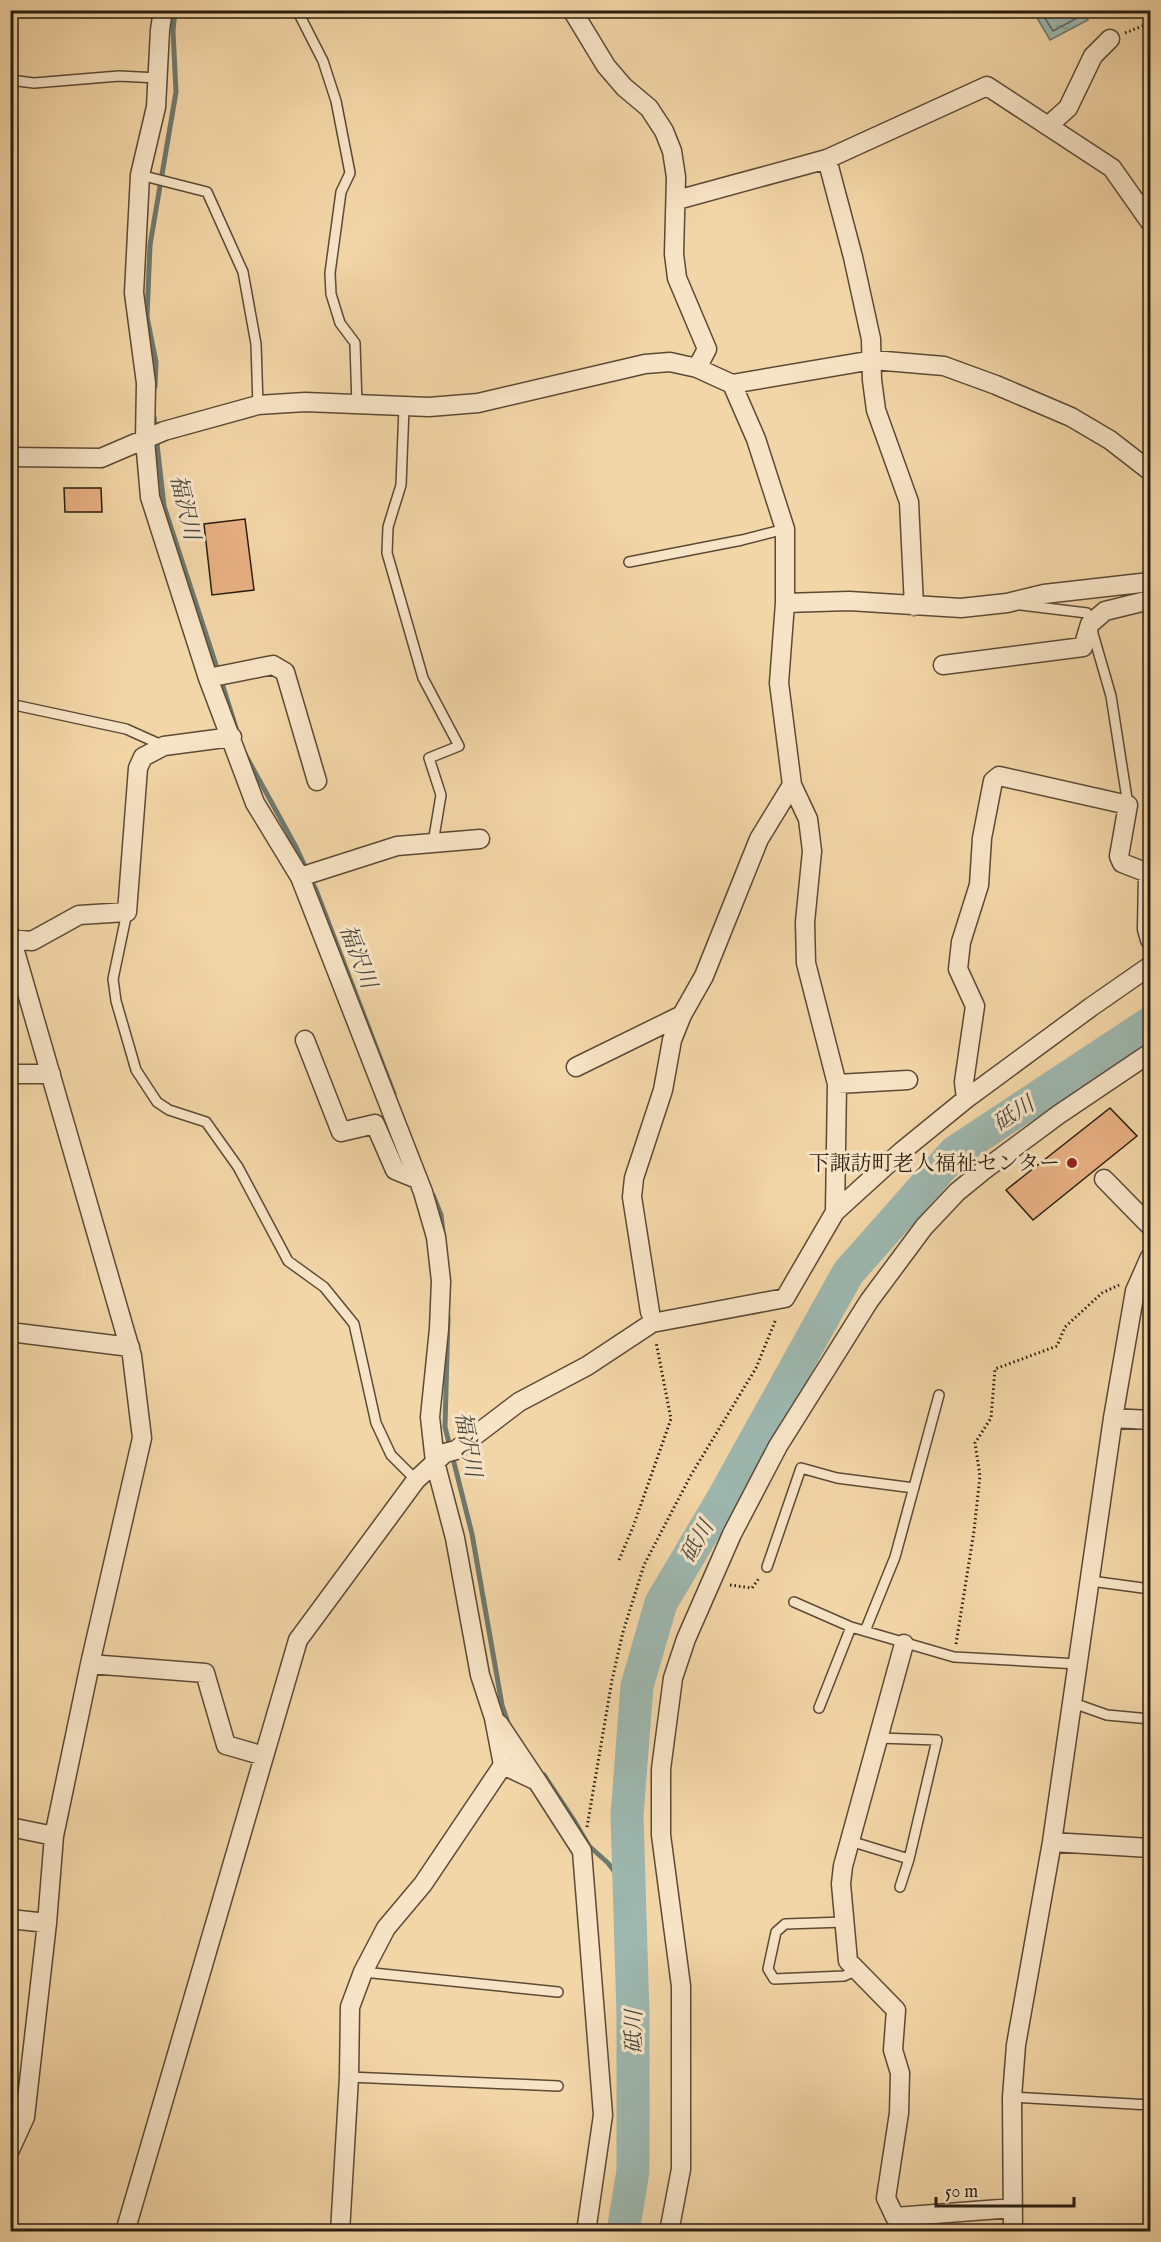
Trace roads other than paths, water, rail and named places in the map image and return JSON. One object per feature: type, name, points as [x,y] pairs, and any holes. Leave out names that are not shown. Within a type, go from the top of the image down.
[{"type":"street","points":[[164,10],[160,30],[156,107],[140,175],[134,292],[147,383],[145,440],[150,497],[208,678],[255,803],[300,877],[417,1179],[436,1237],[441,1281],[440,1329],[430,1417],[445,1455],[454,1539],[480,1675],[494,1718],[502,1765],[423,1884],[386,1928],[363,1972],[350,2007],[349,2077],[340,2232]]},
{"type":"street","points":[[572,10],[606,66],[624,87],[649,108],[664,131],[676,177],[674,254],[677,278],[707,349],[697,368]]},
{"type":"street","points":[[1049,124],[1068,108],[1093,56],[1110,39]]},
{"type":"street","points":[[677,201],[827,159],[987,86],[1049,124],[1112,168],[1150,222]]},
{"type":"street","points":[[827,159],[853,257],[871,339],[872,380],[876,410],[909,502],[914,606]]},
{"type":"street","points":[[10,457],[101,458],[164,431],[258,405],[305,402],[404,407],[478,403],[645,364],[670,362],[697,368],[732,384],[873,360],[944,366],[996,385],[1071,417],[1110,440],[1150,471]]},
{"type":"street","points":[[732,384],[756,439],[785,529],[785,603],[779,683],[792,785],[807,819],[812,851],[805,922],[806,963],[837,1084],[835,1212]]},
{"type":"street","points":[[785,603],[849,601],[961,608],[1007,603],[1044,594],[1150,582]]},
{"type":"street","points":[[943,664],[1083,647],[1090,624],[1105,611],[1150,600]]},
{"type":"street","points":[[208,678],[273,665],[285,672],[317,781]]},
{"type":"street","points":[[10,2150],[25,2117],[47,1923],[54,1836],[90,1664],[142,1438],[130,1347],[11,937],[32,941],[79,915],[126,912],[138,768],[143,757],[164,746],[232,737]]},
{"type":"street","points":[[966,1099],[964,1082],[975,1006],[958,969],[961,942],[979,885],[982,838],[993,781],[999,776],[1128,805],[1119,856],[1122,863],[1148,873],[1147,929],[1150,940]]},
{"type":"street","points":[[651,1317],[632,1197],[634,1178],[663,1090],[672,1040],[682,1015],[704,976],[759,839],[792,785]]},
{"type":"street","points":[[300,877],[397,846],[480,839]]},
{"type":"street","points":[[125,2232],[298,1640],[416,1480],[445,1455],[519,1402],[587,1366],[651,1317],[785,1298],[835,1212],[901,1152],[966,1099],[1150,966]]},
{"type":"street","points":[[576,1067],[682,1015]]},
{"type":"street","points":[[305,1040],[341,1132],[375,1124],[394,1170],[417,1179]]},
{"type":"street","points":[[669,2232],[681,2169],[681,1986],[661,1835],[661,1769],[673,1678],[686,1639],[732,1534],[778,1446],[869,1301],[924,1227],[957,1192],[984,1170],[1058,1115],[1150,1053]]},
{"type":"street","points":[[10,1074],[51,1074]]},
{"type":"street","points":[[837,1084],[908,1080]]},
{"type":"street","points":[[1104,1179],[1150,1226]]},
{"type":"street","points":[[1013,2232],[1012,2097],[1016,2045],[1052,1842],[1113,1418],[1136,1291],[1150,1257]]},
{"type":"street","points":[[10,1332],[130,1347]]},
{"type":"street","points":[[1113,1418],[1150,1420]]},
{"type":"street","points":[[904,1644],[843,1866],[841,1884],[848,1961],[896,2010],[893,2050],[900,2073],[899,2113],[886,2198],[896,2224],[1013,2208]]},
{"type":"street","points":[[90,1664],[205,1673],[226,1745],[264,1756]]},
{"type":"street","points":[[494,1718],[582,1851],[603,2115],[586,2232]]},
{"type":"street","points":[[502,1765],[537,1782]]},
{"type":"street","points":[[10,1827],[54,1836]]},
{"type":"street","points":[[1052,1842],[1150,1848]]},
{"type":"street","points":[[10,1919],[47,1923]]},
{"type":"lane","points":[[297,10],[323,61],[333,91],[350,173],[341,192],[330,273],[331,294],[340,323],[355,344],[357,406]]},
{"type":"lane","points":[[10,80],[34,83],[119,76],[158,78]]},
{"type":"lane","points":[[140,175],[207,192],[243,272],[256,344],[258,405]]},
{"type":"lane","points":[[404,407],[401,485],[388,526],[387,553],[423,678],[459,746],[429,758],[441,795],[434,843]]},
{"type":"lane","points":[[629,562],[742,540],[785,529]]},
{"type":"lane","points":[[1007,603],[1087,613],[1111,696],[1128,805]]},
{"type":"lane","points":[[10,704],[126,729],[164,746]]},
{"type":"lane","points":[[126,912],[113,979],[116,1001],[136,1070],[157,1102],[168,1110],[206,1122],[238,1167],[288,1261],[324,1287],[354,1324],[376,1423],[391,1455],[416,1480]]},
{"type":"lane","points":[[865,1632],[895,1557],[939,1395]]},
{"type":"lane","points":[[767,1567],[801,1468],[837,1478],[914,1488]]},
{"type":"lane","points":[[1091,1581],[1150,1589]]},
{"type":"lane","points":[[794,1602],[865,1632],[954,1657],[1078,1664]]},
{"type":"lane","points":[[819,1708],[851,1627]]},
{"type":"lane","points":[[1073,1703],[1107,1715],[1150,1719]]},
{"type":"lane","points":[[879,1738],[937,1740],[909,1859],[900,1887]]},
{"type":"lane","points":[[850,1841],[909,1859]]},
{"type":"lane","points":[[844,1922],[785,1924],[776,1932],[768,1969],[774,1978],[844,1976],[857,1970]]},
{"type":"lane","points":[[363,1972],[558,1992]]},
{"type":"lane","points":[[349,2077],[558,2086]]},
{"type":"lane","points":[[1012,2097],[1150,2105]]},
{"type":"water","points":[[1033,11],[1083,11],[1088,20],[1050,40]]},
{"type":"waterway","name":"福沢川","points":[[155,387],[156,362],[147,317],[150,245],[176,92],[173,31],[175,10]]},
{"type":"waterway","name":"福沢川","points":[[154,417],[164,506],[218,671]]},
{"type":"waterway","name":"福沢川","points":[[221,680],[237,731]]},
{"type":"waterway","name":"福沢川","points":[[245,754],[296,847],[316,890],[394,1094]]},
{"type":"waterway","name":"砥川","points":[[623,2232],[633,2171],[633,2015],[627,1815],[637,1686],[661,1603],[722,1500],[848,1273],[955,1152],[1150,1023]]},
{"type":"waterway","name":"福沢川","points":[[433,1195],[441,1215],[443,1232]]},
{"type":"waterway","name":"福沢川","points":[[448,1316],[445,1427],[472,1534],[502,1705],[508,1723]]},
{"type":"waterway","name":"福沢川","points":[[544,1775],[589,1846],[608,1863],[628,1889]]},
{"type":"place","name":"下諏訪町老人福祉センター","points":[[1072,1163]]}]
